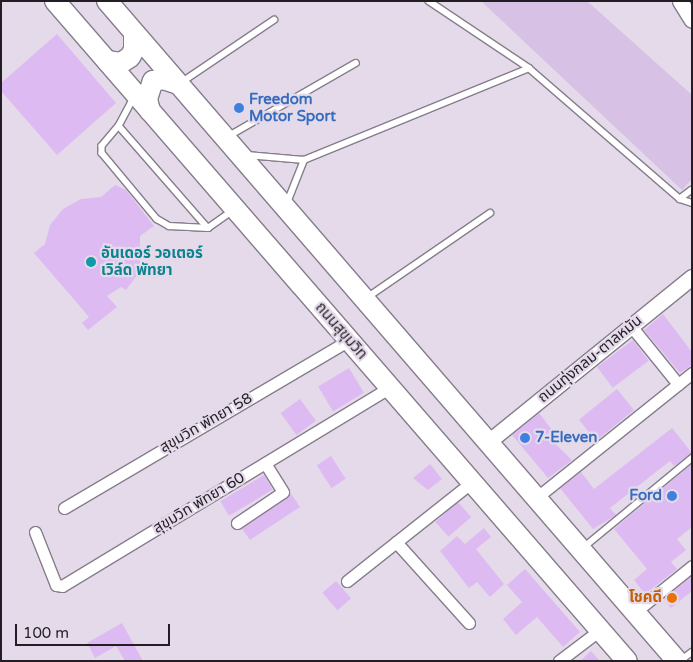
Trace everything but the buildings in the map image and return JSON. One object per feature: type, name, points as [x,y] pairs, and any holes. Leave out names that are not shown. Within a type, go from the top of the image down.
[{"type":"highway","name":"ถนนสุขุมวิท","points":[[55,1],[627,661]]},
{"type":"highway","points":[[106,1],[678,661]]},
{"type":"highway","points":[[107,61],[121,63],[130,57],[134,50],[134,33]]},
{"type":"highway","points":[[150,111],[147,99],[153,82],[163,79],[178,84]]},
{"type":"street","points":[[680,1],[692,20]]},
{"type":"street","name":"ถนนทุ่งกลม-ตาลหมัน","points":[[488,442],[692,277]]},
{"type":"street","points":[[631,326],[678,384]]},
{"type":"street","name":"สุขุมวิท พัทยา 58","points":[[64,508],[348,340]]},
{"type":"street","points":[[536,498],[692,373]]},
{"type":"street","name":"สุขุมวิท พัทยา 60","points":[[35,532],[56,585],[62,586],[390,388]]},
{"type":"street","points":[[237,523],[284,492],[265,463]]},
{"type":"street","points":[[346,581],[472,482]]},
{"type":"street","points":[[396,542],[469,622]]},
{"type":"street","points":[[635,612],[692,566]]},
{"type":"street","points":[[559,661],[600,630]]},
{"type":"lane","points":[[429,1],[529,68],[680,199],[692,203]]},
{"type":"lane","points":[[178,84],[274,20]]},
{"type":"lane","points":[[225,138],[356,63]]},
{"type":"lane","points":[[239,154],[304,160],[529,68]]},
{"type":"lane","points":[[136,94],[119,126],[102,146],[102,153],[157,219],[169,226],[208,228],[235,209]]},
{"type":"lane","points":[[119,126],[208,228]]},
{"type":"lane","points":[[285,208],[304,160]]},
{"type":"lane","points":[[680,199],[692,190]]},
{"type":"lane","points":[[364,299],[490,213]]},
{"type":"lane","points":[[581,550],[692,458]]},
{"type":"lane","points":[[678,661],[692,652]]},
{"type":"shaded area","points":[[481,1],[587,1],[692,95],[692,179],[682,190]]},
{"type":"place","name":"Freedom Motor Sport","points":[[239,108]]},
{"type":"place","name":"อันเดอร์ วอเตอร์ เวิล์ด พัทยา","points":[[91,262]]},
{"type":"place","name":"7-Eleven","points":[[525,438]]},
{"type":"place","name":"Ford","points":[[672,496]]},
{"type":"place","name":"โชคดี","points":[[672,598]]}]
